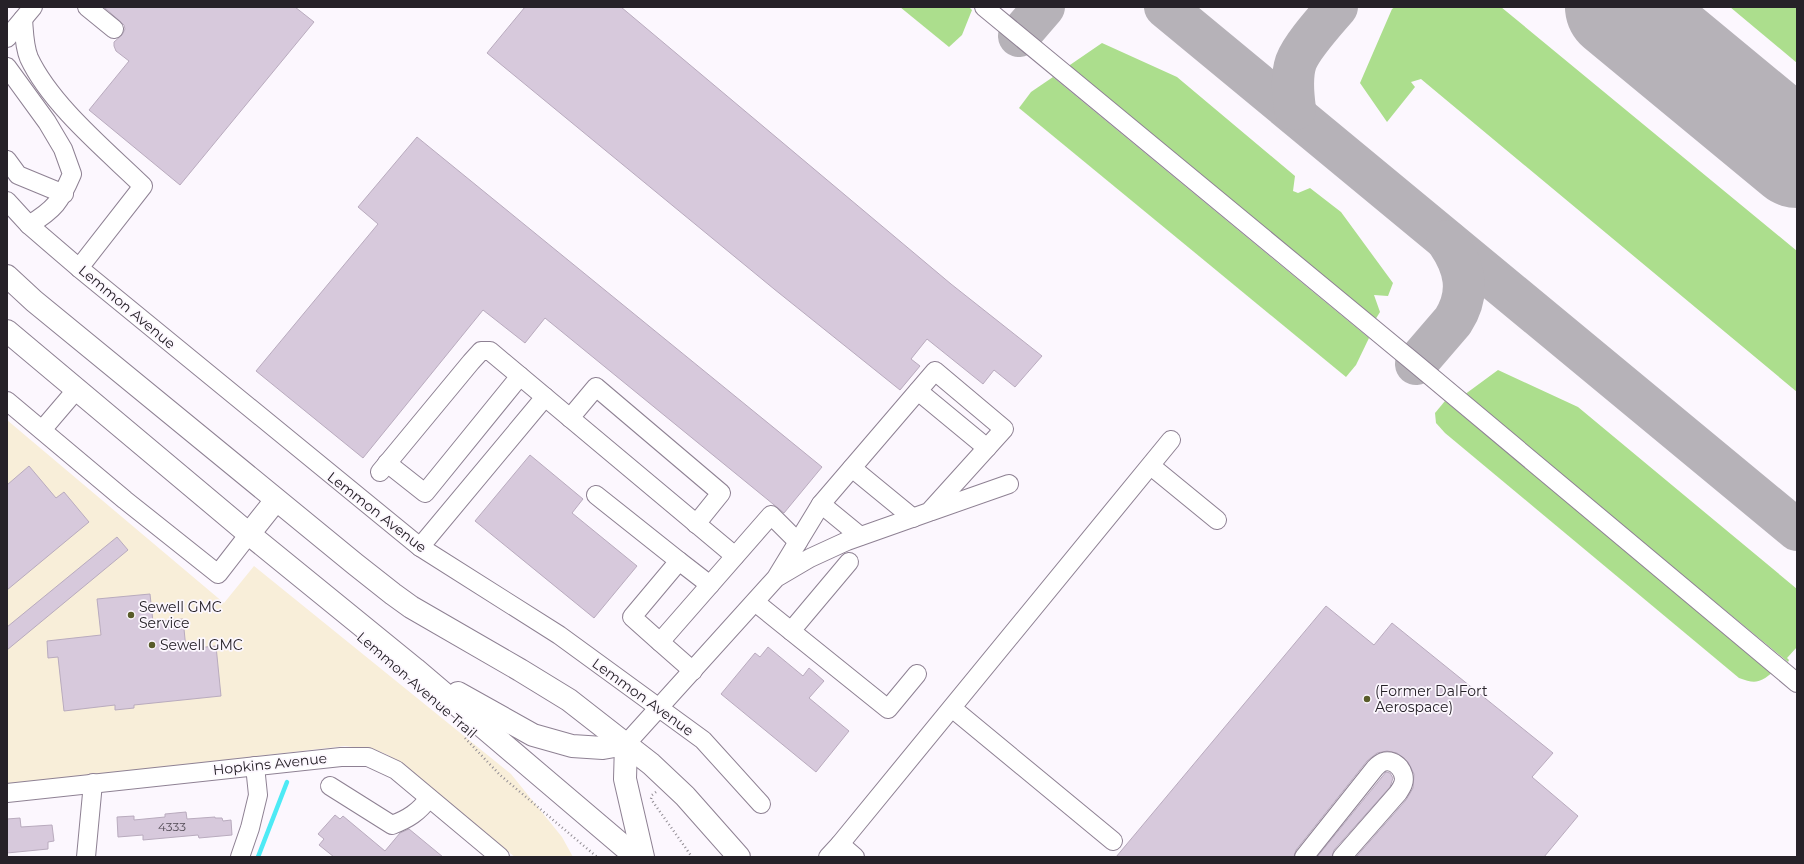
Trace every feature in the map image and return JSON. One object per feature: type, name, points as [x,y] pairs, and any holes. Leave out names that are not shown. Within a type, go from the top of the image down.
[{"type":"main road","points":[[7,276],[34,301],[276,500],[411,607],[569,700],[626,744],[685,796],[739,857]]},
{"type":"main road","points":[[7,331],[249,534],[416,669],[636,857]]},
{"type":"main road","points":[[249,534],[276,500]]},
{"type":"main road","points":[[416,669],[533,735],[572,746],[603,748],[626,744]]},
{"type":"main road","points":[[626,744],[625,779],[643,857]]},
{"type":"street","points":[[87,7],[114,29]]},
{"type":"street","points":[[984,7],[1416,364],[1797,683]]},
{"type":"street","points":[[7,38],[28,13]]},
{"type":"street","points":[[28,13],[24,37],[29,57],[43,80],[70,116],[143,186],[79,268]]},
{"type":"street","points":[[7,67],[47,122],[63,149],[72,174],[64,194],[50,212],[29,225]]},
{"type":"street","points":[[7,160],[18,175],[64,194]]},
{"type":"street","name":"Lemmon Avenue","points":[[7,201],[29,225],[79,268],[420,547],[559,635],[703,740],[761,804]]},
{"type":"street","points":[[449,511],[425,493],[383,468],[481,351],[490,351],[735,556]]},
{"type":"street","points":[[626,744],[776,578],[821,504],[935,370],[1004,429],[929,512]]},
{"type":"street","points":[[425,493],[520,376]]},
{"type":"street","points":[[570,418],[596,388],[720,493],[696,524]]},
{"type":"street","points":[[42,430],[77,389]]},
{"type":"street","points":[[918,391],[987,448]]},
{"type":"street","points":[[420,547],[545,397]]},
{"type":"street","points":[[7,401],[218,574],[249,534]]},
{"type":"street","points":[[828,857],[1172,440]]},
{"type":"street","points":[[1151,466],[1217,520]]},
{"type":"street","points":[[852,468],[913,518]]},
{"type":"street","points":[[776,578],[810,558],[860,536],[1009,484]]},
{"type":"street","points":[[596,495],[710,585]]},
{"type":"street","points":[[821,504],[860,536]]},
{"type":"street","points":[[660,642],[771,516],[798,542]]},
{"type":"street","points":[[679,561],[632,618],[692,671]]},
{"type":"street","points":[[791,630],[849,562]]},
{"type":"street","points":[[755,602],[888,709],[917,674]]},
{"type":"street","points":[[952,708],[1113,841]]},
{"type":"street","name":"Hopkins Avenue","points":[[7,793],[341,756],[368,757],[396,770],[500,857]]},
{"type":"street","points":[[1304,857],[1375,768],[1384,762],[1392,762],[1400,766],[1404,775],[1403,784],[1398,793],[1342,857]]},
{"type":"street","points":[[240,857],[250,828],[258,795],[255,766]]},
{"type":"street","points":[[86,857],[93,783]]},
{"type":"street","points":[[330,786],[392,825],[405,820],[420,811],[429,798]]},
{"type":"street","points":[[840,844],[855,857]]},
{"type":"path","name":"Lemmon Avenue Trail","points":[[463,736],[500,775],[597,857]]},
{"type":"path","points":[[658,790],[651,799],[692,857]]},
{"type":"shaded area","points":[[7,420],[224,603],[254,566],[511,774],[562,837],[573,857],[515,857],[388,755],[376,750],[345,746],[7,785]]},
{"type":"green space","points":[[900,7],[969,7],[972,10],[962,35],[949,47]]},
{"type":"green space","points":[[1395,7],[1501,7],[1797,251],[1797,392],[1421,79],[1411,82],[1415,87],[1387,122],[1360,83],[1392,9]]},
{"type":"green space","points":[[1730,7],[1797,7],[1797,63]]},
{"type":"green space","points":[[1102,43],[1177,77],[1295,176],[1293,191],[1298,193],[1310,188],[1341,212],[1393,283],[1388,296],[1374,295],[1380,312],[1375,320],[1067,67]]},
{"type":"green space","points":[[1053,77],[1369,338],[1356,365],[1346,377],[1019,108],[1031,92]]},
{"type":"green space","points":[[1498,370],[1578,407],[1797,589],[1797,647],[1787,658],[1789,660],[1788,662],[1464,395]]},
{"type":"green space","points":[[1445,401],[1773,672],[1761,680],[1753,682],[1739,678],[1445,433],[1436,423],[1435,413]]},
{"type":"building","points":[[104,7],[295,7],[314,22],[180,185],[89,110],[129,61],[116,51],[114,46],[114,42],[122,35],[125,29],[124,25]]},
{"type":"building","points":[[525,7],[621,7],[951,284],[1042,356],[1015,387],[994,370],[983,384],[927,339],[911,359],[920,366],[900,390],[774,289],[487,53]]},
{"type":"building","points":[[417,137],[822,467],[784,513],[545,318],[525,343],[483,310],[363,458],[256,371],[378,224],[358,207]]},
{"type":"building","points":[[530,455],[583,499],[572,513],[637,566],[594,618],[475,521]]},
{"type":"building","points":[[29,466],[56,498],[64,492],[89,522],[7,590],[7,485]]},
{"type":"building","points":[[117,537],[128,550],[7,650],[7,627]]},
{"type":"building","points":[[150,594],[153,622],[183,619],[186,649],[216,646],[221,696],[134,705],[134,708],[115,710],[115,705],[64,711],[58,657],[48,658],[47,641],[101,635],[97,599]]},
{"type":"building","name":"(Former DalFort Aerospace)","points":[[1326,606],[1374,645],[1392,623],[1553,753],[1532,777],[1578,816],[1544,857],[1356,857],[1406,800],[1413,788],[1414,774],[1408,762],[1397,753],[1387,751],[1377,753],[1367,761],[1296,850],[1294,857],[1116,857]]},
{"type":"building","points":[[768,647],[803,676],[809,668],[824,681],[809,698],[849,731],[816,772],[721,694],[755,653],[760,657]]},
{"type":"building","points":[[1386,772],[1390,773],[1393,778],[1390,787],[1334,850],[1332,857],[1317,857]]},
{"type":"building","points":[[186,812],[187,819],[215,817],[222,818],[223,821],[231,820],[232,835],[199,838],[198,835],[143,840],[143,835],[118,837],[117,817],[134,816],[134,820],[165,817],[165,814]]},
{"type":"building","points":[[335,815],[340,819],[343,816],[385,851],[400,833],[409,829],[443,857],[334,857],[319,845],[324,839],[318,834]]},
{"type":"building","points":[[20,818],[21,827],[52,825],[54,841],[48,842],[48,849],[7,853],[7,819]]},
{"type":"waterway","points":[[258,857],[287,782]]},
{"type":"taxiway","points":[[1019,36],[1044,7]]},
{"type":"taxiway","points":[[1165,7],[1797,530]]},
{"type":"taxiway","points":[[1295,109],[1293,80],[1296,62],[1308,41],[1337,7]]},
{"type":"taxiway","points":[[1416,364],[1453,321],[1459,311],[1462,300],[1464,290],[1462,270],[1447,241]]},
{"type":"runway","points":[[1618,7],[1797,155]]},
{"type":"place","name":"Sewell GMC Service","points":[[131,615]]},
{"type":"place","name":"Sewell GMC","points":[[152,645]]},
{"type":"place","name":"(Former DalFort Aerospace)","points":[[1367,699]]}]
